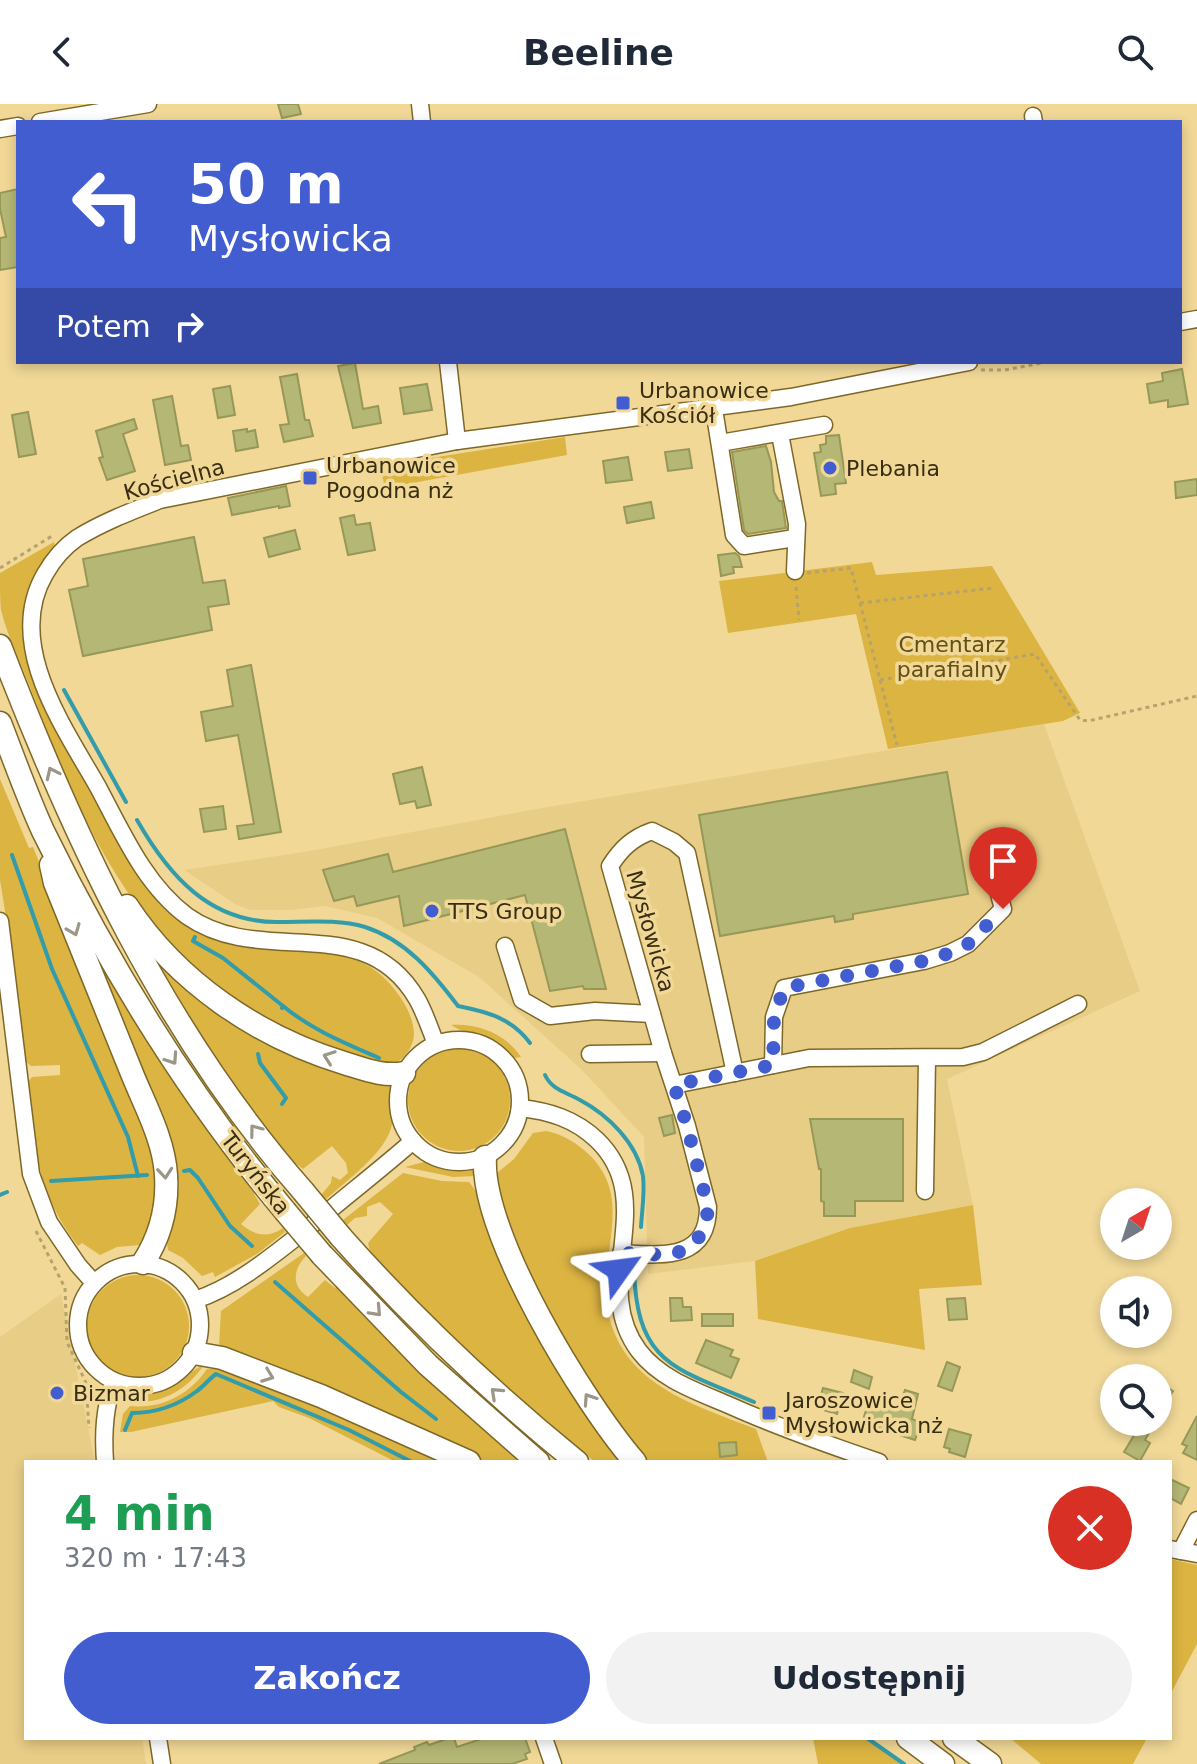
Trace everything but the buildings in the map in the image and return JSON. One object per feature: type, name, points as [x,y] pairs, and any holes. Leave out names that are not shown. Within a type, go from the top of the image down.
[{"type":"highway","points":[[0,646],[41,750],[85,843],[140,926],[191,979],[259,1028],[310,1050],[382,1074],[404,1073]]},
{"type":"highway","points":[[0,723],[43,829],[55,883],[163,1155],[166,1187],[162,1219],[155,1243],[143,1263]]},
{"type":"highway","name":"Turyńska","points":[[43,829],[130,994],[190,1085],[285,1211],[322,1255],[428,1365],[536,1460]]},
{"type":"highway","name":"Turyńska","points":[[85,843],[129,937],[155,983],[212,1071],[303,1191],[376,1276],[445,1346],[575,1460]]},
{"type":"highway","points":[[485,1157],[485,1183],[508,1249],[535,1308],[566,1364],[634,1460]]},
{"type":"highway","points":[[194,1353],[222,1358],[321,1396],[465,1460]]},
{"type":"highway","points":[[911,1740],[943,1764]]},
{"type":"highway","points":[[957,1740],[990,1764]]},
{"type":"street","points":[[52,120],[148,104]]},
{"type":"street","points":[[448,364],[457,441]]},
{"type":"street","name":"Kościelna","points":[[436,1044],[414,995],[396,974],[372,957],[336,945],[258,942],[220,933],[184,913],[155,884],[59,718],[39,669],[31,637],[34,601],[45,573],[63,549],[119,516],[160,500],[457,441],[714,409],[975,366]]},
{"type":"street","points":[[714,409],[734,535],[744,546],[795,538]]},
{"type":"street","points":[[720,443],[824,425]]},
{"type":"street","points":[[780,434],[797,524],[795,571]]},
{"type":"street","name":"Mysłowicka","points":[[621,1253],[677,1253],[695,1243],[706,1226],[708,1207],[610,866],[619,851],[637,836],[652,831],[687,853],[735,1073]]},
{"type":"street","points":[[773,1065],[774,1017],[784,988],[924,961],[950,953],[968,944],[1003,909],[996,883]]},
{"type":"street","points":[[0,921],[32,1178],[49,1222],[94,1283]]},
{"type":"street","points":[[505,946],[522,1000],[550,1016],[595,1011],[652,1014]]},
{"type":"street","points":[[674,1085],[809,1058],[963,1057],[983,1052],[1078,1004]]},
{"type":"street","points":[[467,1040],[482,1044],[496,1052],[515,1077],[520,1092],[520,1108],[509,1137],[485,1157],[454,1163],[439,1159],[413,1141],[399,1116],[399,1087],[404,1073],[412,1061],[436,1044],[467,1040]]},
{"type":"street","points":[[590,1054],[663,1053]]},
{"type":"street","points":[[925,1191],[927,1058]]},
{"type":"street","points":[[520,1108],[567,1118],[587,1130],[606,1148],[617,1167],[625,1190],[626,1213],[618,1285],[621,1315],[636,1346],[653,1366],[680,1384],[765,1421],[873,1460]]},
{"type":"street","points":[[195,1300],[218,1292],[273,1256],[413,1141]]},
{"type":"street","points":[[143,1263],[172,1272],[182,1281],[195,1300],[200,1330],[194,1353],[179,1372],[157,1382],[132,1386],[114,1381],[97,1370],[88,1360],[78,1332],[81,1305],[94,1283],[111,1270],[143,1263]]},
{"type":"street","points":[[105,1460],[103,1435],[114,1381]]},
{"type":"street","points":[[1183,1551],[1197,1520]]},
{"type":"street","points":[[158,1740],[162,1764]]},
{"type":"street","points":[[545,1740],[553,1764]]},
{"type":"path","points":[[975,366],[1005,370],[1036,364]]},
{"type":"path","points":[[0,567],[52,536],[63,549]]},
{"type":"path","points":[[799,620],[795,574],[851,568],[897,745]]},
{"type":"path","points":[[860,603],[993,588]]},
{"type":"path","points":[[880,680],[1035,654],[1074,716],[1080,720],[1088,721],[1197,696]]},
{"type":"shaded area","points":[[1044,724],[1140,991],[947,1079],[973,1205],[850,1228],[755,1261],[648,1274],[644,1137],[582,1070],[479,977],[377,918],[325,906],[250,910],[235,904],[184,870],[304,852],[542,808]]},
{"type":"shaded area","points":[[61,1294],[95,1460],[24,1460],[24,1740],[142,1740],[146,1764],[0,1764],[0,1337]]},
{"type":"green space","points":[[565,437],[567,455],[385,488],[380,466]]},
{"type":"green space","points":[[54,542],[55,547],[36,578],[29,599],[24,634],[147,887],[179,919],[197,932],[218,941],[242,947],[338,954],[360,961],[380,974],[398,994],[411,1017],[413,1040],[404,1057],[386,1066],[367,1063],[272,1024],[200,977],[203,973],[172,946],[121,882],[64,771],[1,610],[0,573]]},
{"type":"green space","name":"Cmentarz parafialny","points":[[872,562],[876,575],[992,566],[1080,713],[1063,721],[888,749],[856,614],[728,633],[719,581]]},
{"type":"green space","points":[[0,779],[29,848],[33,847],[149,1131],[159,1182],[151,1231],[140,1245],[117,1247],[100,1255],[82,1243],[78,1246],[53,1207],[40,1169],[27,1083],[32,1077],[60,1075],[60,1065],[31,1066],[25,1061],[0,880]]},
{"type":"green space","points":[[79,920],[258,1191],[254,1194],[260,1204],[241,1224],[261,1234],[272,1234],[283,1228],[285,1232],[257,1254],[215,1277],[213,1272],[202,1276],[183,1258],[168,1250],[167,1243],[163,1242],[174,1195]]},
{"type":"green space","points":[[138,934],[321,1062],[393,1086],[392,1124],[383,1145],[325,1200],[321,1195],[331,1183],[332,1176],[340,1180],[348,1173],[346,1163],[332,1146],[303,1169],[288,1160],[210,1053]]},
{"type":"green space","points":[[451,1025],[481,1028],[499,1036],[521,1057],[514,1058],[492,1041]]},
{"type":"green space","points":[[459,1049],[478,1053],[495,1064],[506,1081],[510,1100],[506,1119],[495,1136],[478,1147],[459,1151],[440,1147],[423,1136],[412,1119],[408,1100],[412,1081],[423,1064],[440,1053]]},
{"type":"green space","points":[[546,1131],[575,1143],[598,1165],[607,1181],[613,1215],[607,1269],[607,1307],[611,1325],[628,1357],[640,1371],[670,1392],[756,1429],[767,1460],[645,1460],[576,1367],[510,1235],[497,1183],[497,1173],[514,1159],[533,1133]]},
{"type":"green space","points":[[424,1162],[451,1169],[473,1168],[476,1176],[453,1177],[405,1167]]},
{"type":"green space","points":[[403,1173],[442,1181],[469,1182],[476,1191],[480,1190],[626,1460],[593,1460],[480,1366],[371,1257],[368,1243],[393,1214],[380,1202],[367,1207],[367,1216],[355,1218],[347,1225],[343,1220]]},
{"type":"green space","points":[[973,1205],[982,1285],[919,1289],[925,1350],[758,1319],[755,1261],[850,1228]]},
{"type":"green space","points":[[304,1253],[306,1256],[296,1272],[296,1283],[302,1293],[308,1297],[325,1280],[335,1288],[338,1285],[524,1460],[477,1460],[219,1346],[221,1311]]},
{"type":"green space","points":[[138,1275],[157,1279],[174,1290],[185,1307],[189,1326],[185,1345],[174,1362],[157,1373],[138,1377],[119,1373],[102,1362],[91,1345],[87,1326],[91,1307],[102,1290],[119,1279]]},
{"type":"green space","points":[[204,1365],[189,1382],[171,1394],[152,1401],[129,1402],[171,1386]]},
{"type":"green space","points":[[207,1369],[221,1369],[317,1407],[435,1460],[392,1460],[309,1418],[279,1407],[273,1401],[120,1432],[123,1414],[130,1406],[153,1405],[174,1398]]},
{"type":"green space","points":[[1172,1559],[1197,1565],[1197,1644],[1172,1691]]},
{"type":"green space","points":[[813,1740],[872,1740],[906,1764],[818,1764]]},
{"type":"green space","points":[[1012,1740],[1146,1740],[1133,1764],[1041,1764]]},
{"type":"waterway","points":[[64,690],[126,802]]},
{"type":"waterway","points":[[137,820],[163,860],[194,892],[212,905],[254,920],[344,923],[380,933],[418,959],[458,1006],[498,1017],[523,1034],[530,1043]]},
{"type":"waterway","points":[[12,855],[52,969],[128,1137],[138,1176]]},
{"type":"waterway","points":[[195,937],[193,941],[223,958],[282,1008]]},
{"type":"waterway","points":[[283,1006],[317,1029],[379,1058]]},
{"type":"waterway","points":[[258,1054],[260,1063],[286,1098],[282,1104]]},
{"type":"waterway","points":[[545,1075],[555,1087],[601,1114],[620,1131],[635,1152],[643,1176],[641,1227]]},
{"type":"waterway","points":[[184,1171],[190,1170],[198,1178],[230,1226],[252,1246]]},
{"type":"waterway","points":[[51,1181],[147,1175]]},
{"type":"waterway","points":[[0,1195],[7,1192]]},
{"type":"waterway","points":[[634,1267],[636,1300],[642,1325],[652,1344],[682,1370],[754,1402]]},
{"type":"waterway","points":[[275,1282],[436,1419]]},
{"type":"waterway","points":[[125,1430],[132,1413],[174,1405],[216,1374],[349,1430],[408,1460]]},
{"type":"waterway","points":[[870,1740],[904,1764]]},
{"type":"place","name":"Urbanowice Kościół","points":[[623,403]]},
{"type":"place","name":"Plebania","points":[[830,468]]},
{"type":"place","name":"Urbanowice Pogodna nż","points":[[310,478]]},
{"type":"place","name":"TTS Group","points":[[432,911]]},
{"type":"place","name":"Bizmar","points":[[57,1393]]},
{"type":"place","name":"Jaroszowice Mysłowicka nż","points":[[769,1413]]},
{"type":"route","points":[[619,1270],[621,1253],[677,1253],[695,1243],[706,1226],[708,1207],[674,1085],[773,1065],[774,1017],[784,988],[924,961],[950,953],[968,944],[1003,909]]}]
